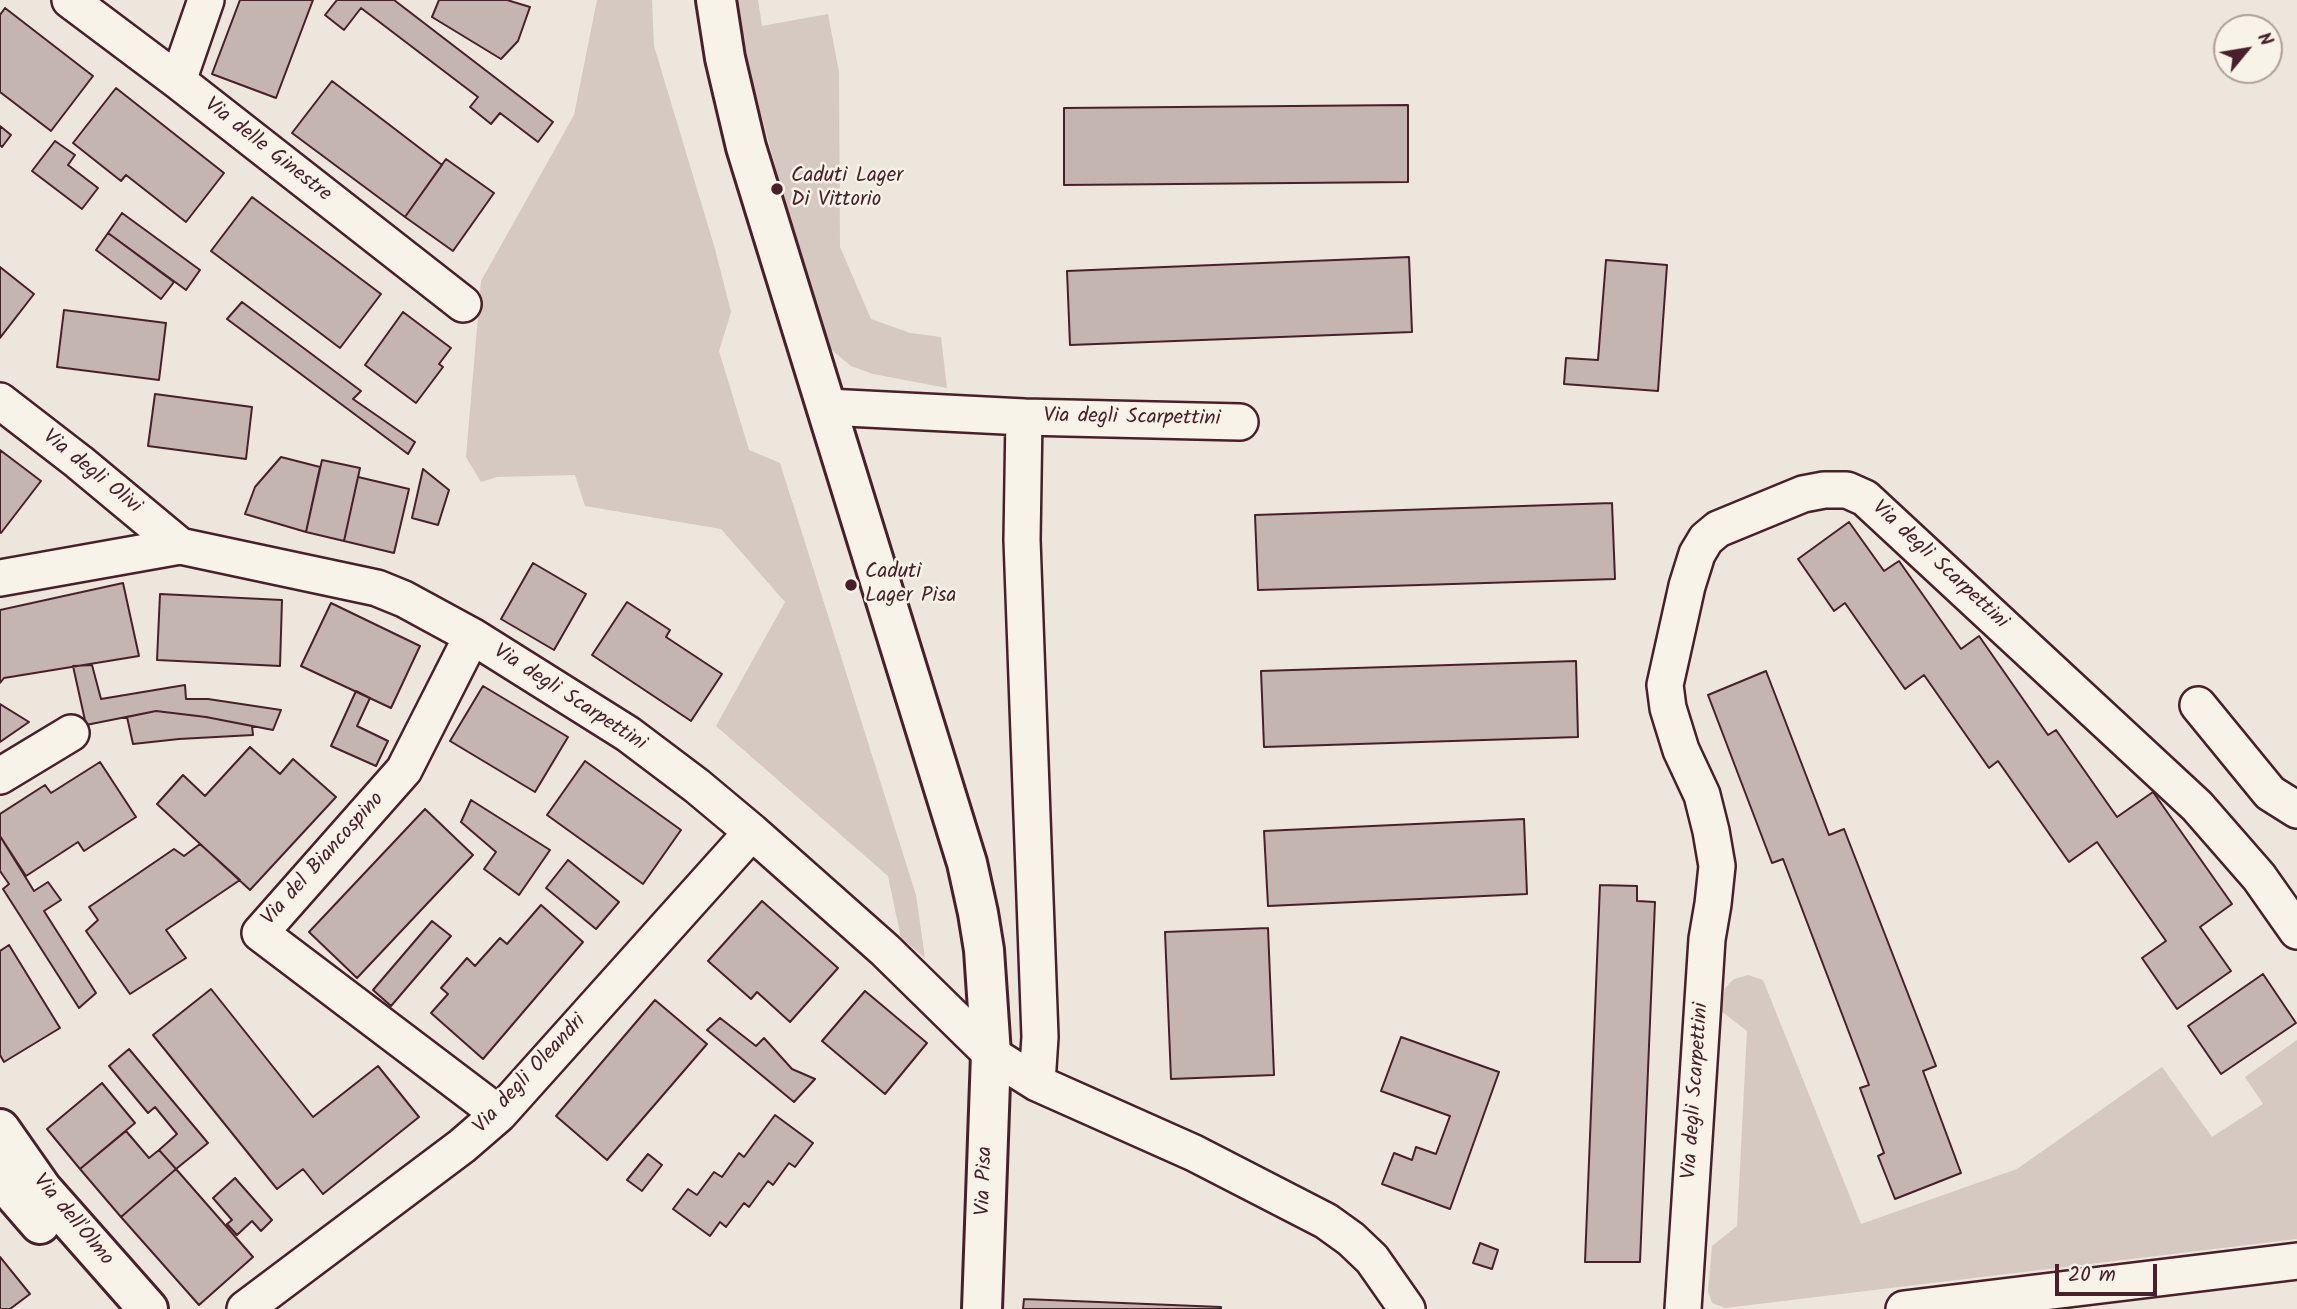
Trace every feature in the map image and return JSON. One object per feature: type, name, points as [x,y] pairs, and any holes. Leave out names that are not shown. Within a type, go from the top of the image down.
[{"type":"main road","name":"Via Pisa","points":[[716,0],[725,58],[746,147],[967,863],[978,913],[984,950],[991,1054],[982,1309]]},
{"type":"main road","name":"Via dell'Olmo","points":[[0,1129],[41,1189],[148,1309]]},
{"type":"main road","name":"Via dell'Olmo","points":[[0,1178],[114,1309]]},
{"type":"street","name":"Via delle Ginestre","points":[[71,0],[463,304]]},
{"type":"street","points":[[178,81],[206,0]]},
{"type":"street","name":"Via degli Olivi","points":[[0,401],[180,546]]},
{"type":"street","name":"Via degli Scarpettini","points":[[827,407],[1024,417],[1240,422]]},
{"type":"street","name":"Via degli Scarpettini","points":[[1024,417],[1022,540],[1040,1037],[1037,1083]]},
{"type":"street","name":"Via degli Scarpettini","points":[[1683,1309],[1707,939],[1717,866],[1702,795],[1681,751],[1668,708],[1665,685],[1687,586],[1697,554],[1706,539],[1718,529],[1789,499],[1814,492],[1847,490],[1865,498],[2197,806],[2259,877],[2297,931]]},
{"type":"street","name":"Via degli Scarpettini","points":[[0,578],[180,546],[377,588],[404,599],[472,636],[628,734],[752,832],[885,950],[991,1054],[1037,1083],[1194,1153],[1326,1221],[1372,1259],[1407,1309]]},
{"type":"street","name":"Via del Biancospino","points":[[472,636],[404,770],[260,933],[499,1114]]},
{"type":"street","points":[[2198,705],[2270,793],[2297,810]]},
{"type":"street","points":[[0,776],[71,733]]},
{"type":"street","name":"Via degli Oleandri","points":[[245,1309],[462,1146],[499,1114],[752,832]]},
{"type":"street","points":[[1904,1309],[2297,1261]]},
{"type":"shaded area","points":[[597,0],[652,0],[654,46],[715,249],[731,312],[719,351],[749,450],[780,463],[916,895],[925,958],[901,938],[888,876],[716,726],[785,602],[721,529],[585,506],[575,475],[497,477],[481,482],[466,457],[481,281],[574,115]]},
{"type":"shaded area","points":[[737,0],[758,0],[762,26],[828,14],[839,72],[840,247],[871,319],[910,333],[941,337],[947,388],[873,374],[851,366],[822,342],[749,68]]},
{"type":"shaded area","points":[[1748,975],[1763,980],[1861,1224],[2017,1169],[2162,1067],[2212,1137],[2263,1104],[2245,1077],[2297,1040],[2297,1239],[1725,1308],[1712,1303],[1708,1291],[1712,1246],[1737,1226],[1747,1031],[1721,1011],[1725,988],[1734,979]]},
{"type":"building","points":[[240,0],[313,0],[276,98],[212,74]]},
{"type":"building","points":[[337,0],[394,0],[553,122],[538,142],[500,113],[491,124],[470,107],[478,97],[361,8],[344,30],[325,15]]},
{"type":"building","points":[[439,0],[507,0],[530,7],[518,41],[501,59],[432,17]]},
{"type":"building","points":[[5,8],[93,76],[51,131],[0,92],[0,15]]},
{"type":"building","points":[[332,81],[442,165],[405,217],[292,133]]},
{"type":"building","points":[[116,88],[224,173],[186,222],[126,175],[121,181],[73,143]]},
{"type":"building","points":[[1408,105],[1408,182],[1064,185],[1064,108]]},
{"type":"building","points":[[0,126],[11,135],[2,147],[0,145]]},
{"type":"building","points":[[55,141],[75,155],[68,165],[98,188],[82,209],[32,171]]},
{"type":"building","points":[[446,159],[494,193],[453,251],[405,217]]},
{"type":"building","points":[[252,197],[381,294],[340,348],[211,251]]},
{"type":"building","points":[[122,213],[200,270],[186,290],[108,233]]},
{"type":"building","points":[[108,233],[174,282],[161,299],[96,250]]},
{"type":"building","points":[[1409,257],[1412,332],[1070,345],[1067,271]]},
{"type":"building","points":[[1606,260],[1667,265],[1658,391],[1564,384],[1566,358],[1598,360]]},
{"type":"building","points":[[0,267],[34,294],[0,338]]},
{"type":"building","points":[[242,302],[361,391],[353,399],[415,442],[408,454],[227,319]]},
{"type":"building","points":[[64,310],[166,323],[159,380],[57,367]]},
{"type":"building","points":[[403,312],[451,348],[439,364],[443,367],[416,403],[365,365]]},
{"type":"building","points":[[155,394],[252,407],[246,459],[148,446]]},
{"type":"building","points":[[0,450],[41,481],[1,533],[0,532]]},
{"type":"building","points":[[281,457],[320,467],[306,532],[245,514],[255,487]]},
{"type":"building","points":[[322,460],[360,468],[344,541],[306,532]]},
{"type":"building","points":[[423,469],[449,490],[438,525],[412,518]]},
{"type":"building","points":[[358,477],[409,489],[394,553],[344,541]]},
{"type":"building","points":[[1612,503],[1615,579],[1258,590],[1255,515]]},
{"type":"building","points":[[1849,522],[1884,571],[1899,561],[1961,649],[1979,636],[2048,735],[2056,730],[2117,817],[2153,792],[2232,904],[2200,927],[2231,971],[2177,1009],[2142,958],[2166,941],[2097,842],[2069,862],[1998,761],[1989,768],[1924,675],[1905,689],[1845,603],[1834,611],[1798,559]]},
{"type":"building","points":[[533,563],[586,594],[554,650],[501,619]]},
{"type":"building","points":[[123,583],[139,656],[4,678],[0,683],[0,610]]},
{"type":"building","points":[[160,594],[282,600],[280,666],[157,660]]},
{"type":"building","points":[[627,602],[670,630],[666,637],[722,674],[691,721],[592,655]]},
{"type":"building","points":[[331,603],[420,646],[391,708],[301,666]]},
{"type":"building","points":[[1576,661],[1578,737],[1264,747],[1261,671]]},
{"type":"building","points":[[92,665],[101,699],[185,685],[186,699],[208,699],[281,710],[273,730],[156,711],[86,725],[73,666]]},
{"type":"building","points":[[1766,671],[1829,835],[1844,829],[1936,1066],[1923,1071],[1961,1173],[1895,1199],[1878,1156],[1884,1153],[1860,1088],[1869,1085],[1783,859],[1772,863],[1708,695]]},
{"type":"building","points":[[483,686],[568,737],[535,792],[450,741]]},
{"type":"building","points":[[356,691],[370,698],[357,726],[388,741],[376,766],[331,746]]},
{"type":"building","points":[[0,704],[29,722],[0,742]]},
{"type":"building","points":[[156,711],[252,726],[253,735],[133,744],[127,717]]},
{"type":"building","points":[[250,747],[280,774],[293,759],[336,797],[250,890],[157,804],[183,775],[205,796]]},
{"type":"building","points":[[585,761],[681,830],[643,884],[547,815]]},
{"type":"building","points":[[100,762],[136,817],[84,851],[78,842],[26,876],[0,836],[0,814],[45,785],[51,793]]},
{"type":"building","points":[[471,800],[550,850],[519,895],[484,869],[496,852],[461,822]]},
{"type":"building","points":[[425,809],[473,855],[357,978],[309,932]]},
{"type":"building","points":[[1524,819],[1527,894],[1268,906],[1264,831]]},
{"type":"building","points":[[0,836],[34,891],[48,882],[61,900],[44,911],[96,993],[79,1008],[3,889],[9,884],[0,871]]},
{"type":"building","points":[[200,844],[240,880],[166,930],[186,958],[130,994],[86,931],[98,920],[89,907],[174,849],[184,856]]},
{"type":"building","points":[[568,860],[619,902],[596,929],[546,888]]},
{"type":"building","points":[[1600,885],[1637,886],[1637,901],[1655,902],[1640,1262],[1585,1262]]},
{"type":"building","points":[[762,901],[838,968],[790,1022],[757,992],[751,999],[708,961]]},
{"type":"building","points":[[541,905],[583,942],[483,1059],[431,1013],[448,994],[441,988],[467,958],[475,966],[500,938],[507,944]]},
{"type":"building","points":[[432,921],[451,936],[391,1006],[373,990]]},
{"type":"building","points":[[1268,928],[1274,1075],[1171,1079],[1165,932]]},
{"type":"building","points":[[9,945],[60,1028],[4,1062],[0,1055],[0,951]]},
{"type":"building","points":[[2263,974],[2296,1023],[2221,1074],[2188,1026]]},
{"type":"building","points":[[211,989],[313,1117],[378,1066],[419,1117],[323,1194],[303,1169],[277,1189],[153,1035]]},
{"type":"building","points":[[865,991],[927,1043],[885,1094],[822,1041]]},
{"type":"building","points":[[655,1000],[707,1044],[607,1160],[556,1116]]},
{"type":"building","points":[[720,1018],[756,1046],[764,1038],[792,1069],[815,1079],[794,1102],[707,1030]]},
{"type":"building","points":[[1401,1037],[1499,1072],[1450,1209],[1382,1184],[1394,1153],[1412,1160],[1416,1147],[1436,1154],[1450,1116],[1381,1091]]},
{"type":"building","points":[[129,1049],[208,1143],[176,1169],[159,1150],[177,1134],[155,1107],[148,1113],[109,1066]]},
{"type":"building","points":[[102,1083],[135,1123],[80,1169],[47,1129]]},
{"type":"building","points":[[775,1115],[813,1143],[795,1167],[789,1163],[773,1185],[768,1181],[749,1207],[744,1203],[726,1227],[720,1222],[710,1236],[673,1209],[688,1189],[697,1195],[714,1172],[722,1177],[739,1153],[744,1157]]},
{"type":"building","points":[[126,1131],[149,1158],[159,1150],[176,1169],[121,1217],[80,1169]]},
{"type":"building","points":[[648,1154],[662,1165],[642,1191],[627,1180]]},
{"type":"building","points":[[176,1169],[253,1257],[199,1305],[121,1217]]},
{"type":"building","points":[[235,1178],[272,1220],[261,1231],[252,1221],[237,1235],[227,1224],[232,1220],[213,1198]]},
{"type":"building","points":[[1480,1243],[1498,1250],[1492,1269],[1473,1263]]},
{"type":"building","points":[[0,1257],[30,1294],[10,1309],[0,1309]]},
{"type":"building","points":[[1024,1299],[1221,1307],[1221,1309],[1023,1309]]},
{"type":"place","name":"Caduti Lager Di Vittorio","points":[[777,189]]},
{"type":"place","name":"Caduti Lager Pisa","points":[[851,585]]}]
